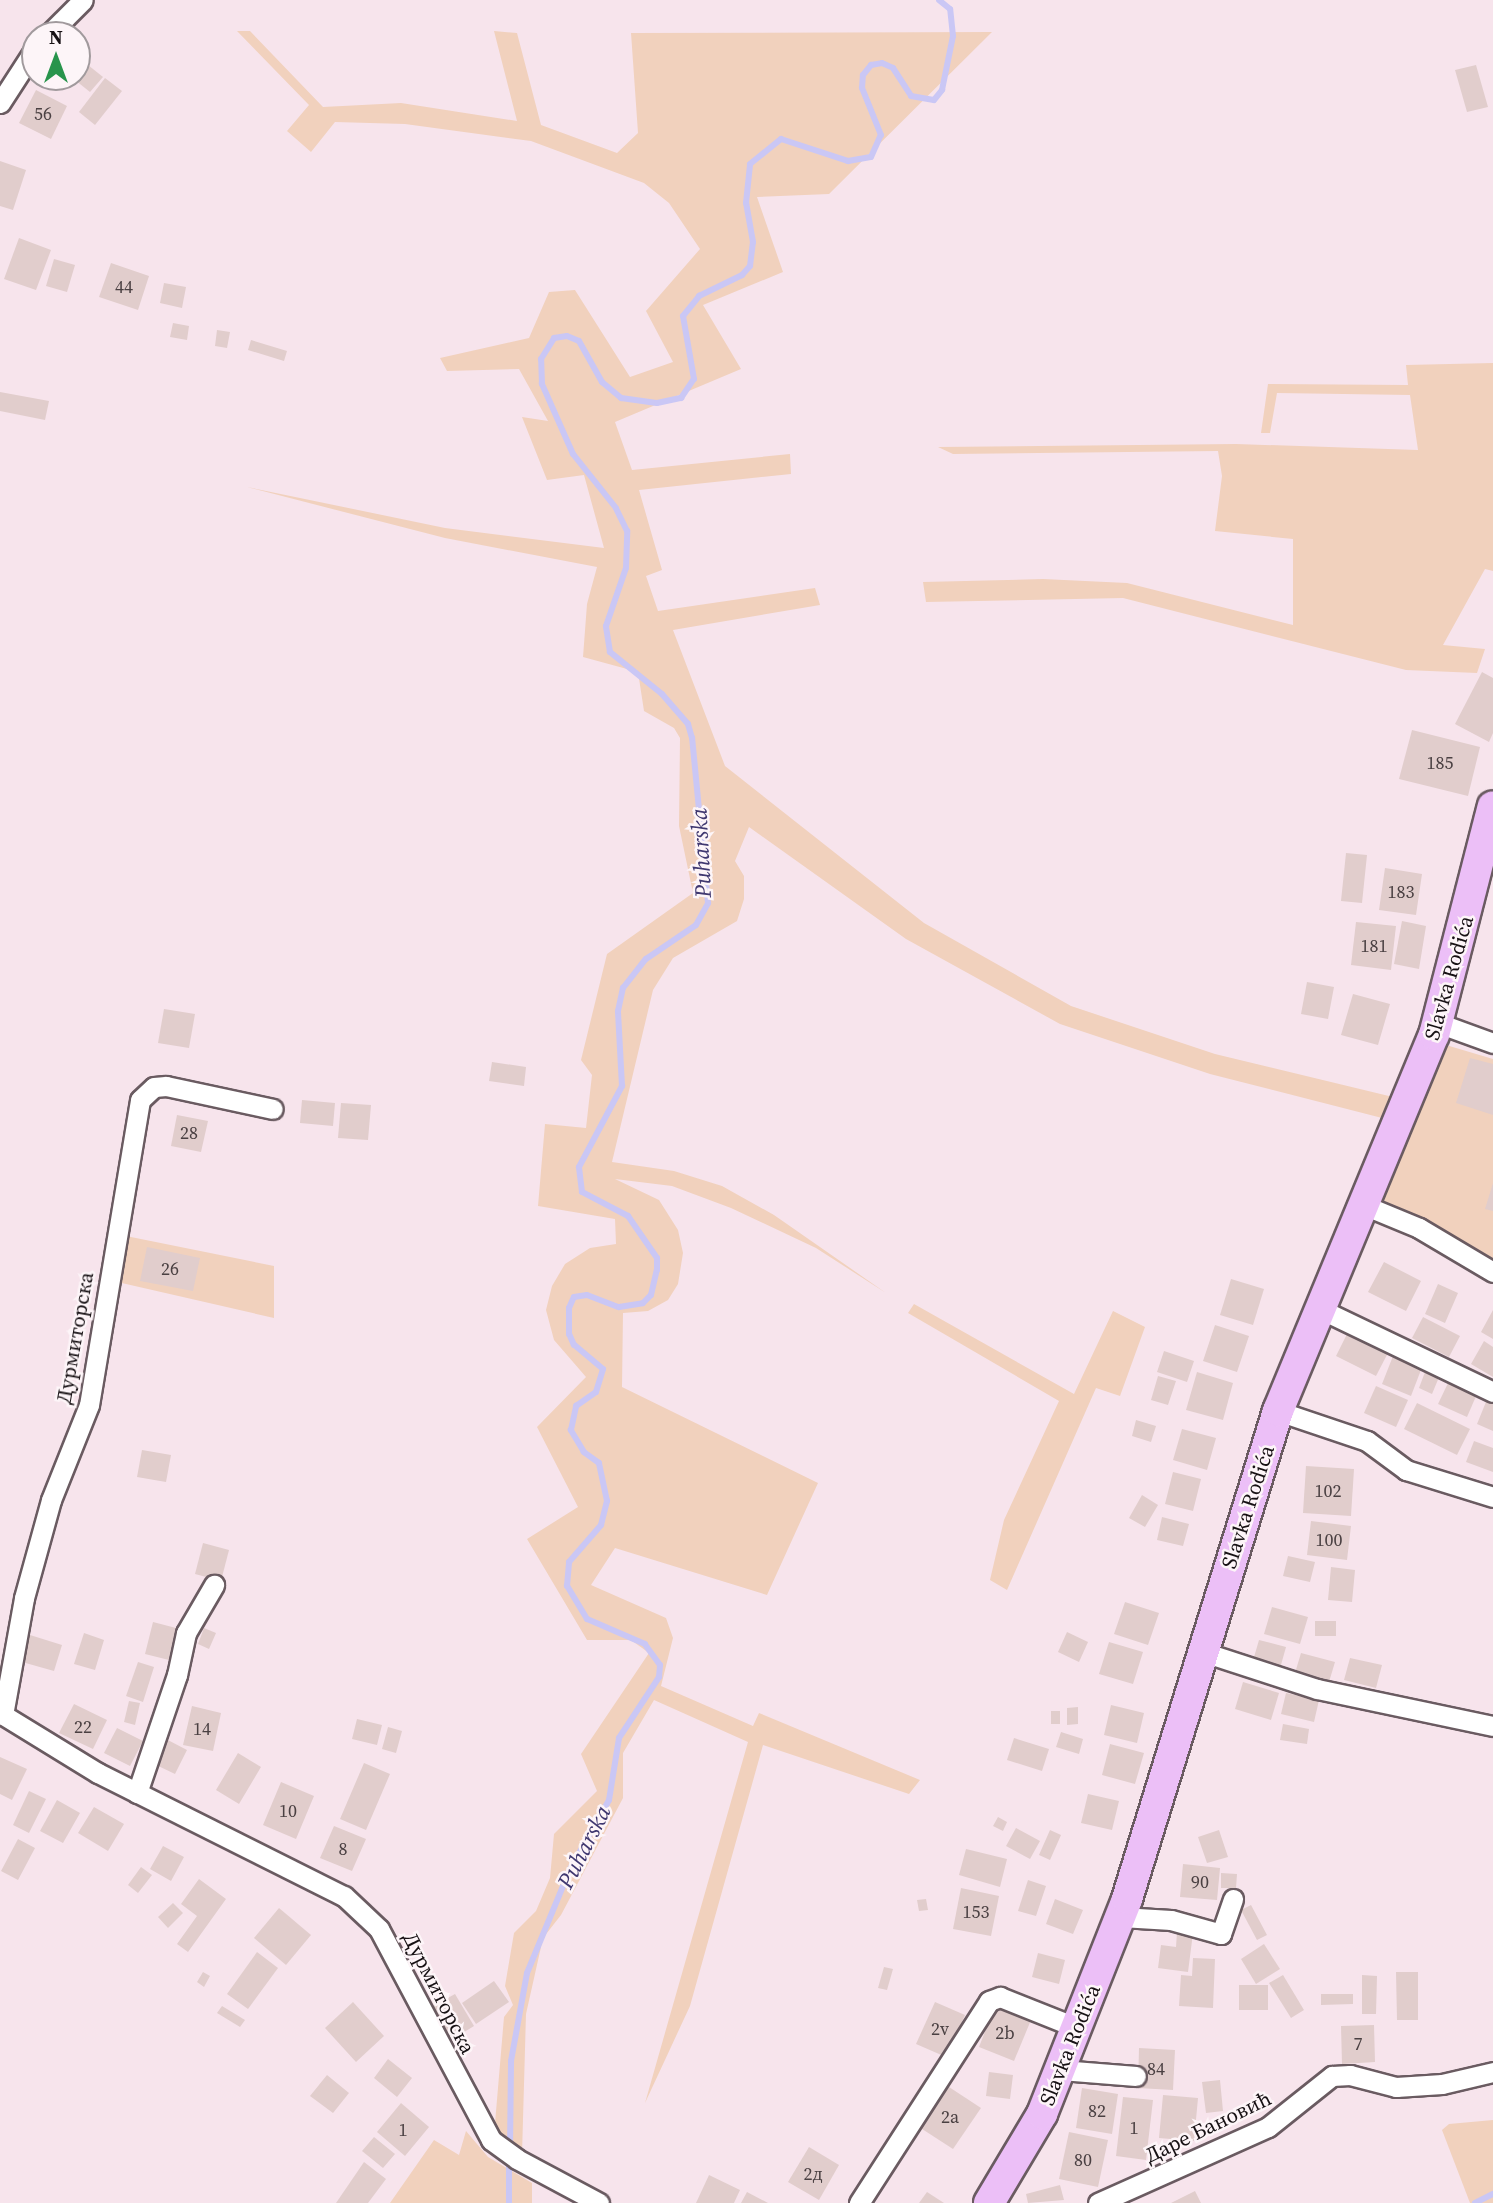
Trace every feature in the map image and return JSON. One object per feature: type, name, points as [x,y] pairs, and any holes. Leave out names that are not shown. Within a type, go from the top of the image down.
[{"type":"main road","name":"Slavka Rodića","points":[[989,2203],[1042,2114],[1121,1917],[1278,1411],[1318,1308],[1366,1206],[1438,1023],[1493,806]]},
{"type":"street","points":[[62,21],[83,0]]},
{"type":"street","points":[[0,103],[21,71]]},
{"type":"street","points":[[1438,1023],[1493,1043]]},
{"type":"street","name":"Дурмиторска","points":[[273,1108],[166,1086],[154,1087],[140,1101],[89,1405],[51,1500],[24,1598],[2,1714],[46,1745],[344,1896],[379,1928],[491,2140],[517,2159],[599,2203]]},
{"type":"street","points":[[1366,1206],[1419,1228],[1493,1272]]},
{"type":"street","points":[[1318,1308],[1493,1392]]},
{"type":"street","points":[[1278,1411],[1367,1441],[1406,1470],[1493,1497]]},
{"type":"street","points":[[137,1793],[193,1616],[214,1585]]},
{"type":"street","points":[[1203,1652],[1317,1689],[1493,1726]]},
{"type":"street","points":[[1121,1917],[1171,1920],[1221,1934],[1233,1899]]},
{"type":"street","points":[[859,2203],[989,2001],[1000,1997],[1078,2028]]},
{"type":"street","points":[[1061,2070],[1136,2076]]},
{"type":"street","name":"Даре Бановић","points":[[1098,2203],[1268,2127],[1332,2076],[1350,2075],[1396,2087],[1443,2084],[1493,2071]]},
{"type":"shaded area","points":[[237,31],[250,31],[323,107],[401,103],[517,121],[494,31],[517,33],[541,125],[617,153],[638,133],[631,33],[992,32],[829,194],[757,197],[783,272],[703,305],[741,369],[615,422],[632,470],[790,454],[791,474],[639,490],[662,570],[646,576],[658,611],[815,588],[820,605],[673,630],[725,766],[924,923],[1071,1006],[1215,1054],[1393,1097],[1386,1119],[1210,1074],[1060,1024],[906,939],[749,827],[735,861],[744,876],[744,899],[737,921],[673,958],[653,990],[612,1162],[674,1171],[722,1186],[774,1215],[886,1293],[816,1248],[731,1208],[672,1186],[615,1179],[659,1200],[678,1230],[683,1253],[678,1284],[668,1300],[648,1311],[623,1313],[622,1387],[818,1483],[767,1595],[615,1548],[591,1585],[666,1618],[673,1638],[661,1686],[753,1726],[759,1713],[920,1780],[909,1794],[763,1745],[690,2006],[645,2103],[748,1742],[654,1700],[623,1753],[623,1798],[561,1915],[543,1938],[526,2014],[522,2155],[494,2135],[504,2017],[513,2005],[505,1986],[514,1933],[536,1911],[550,1878],[554,1834],[597,1791],[581,1754],[649,1653],[631,1640],[587,1640],[527,1539],[578,1507],[537,1427],[586,1377],[554,1340],[546,1310],[552,1286],[565,1264],[590,1248],[616,1244],[615,1219],[538,1206],[545,1124],[586,1128],[592,1075],[581,1060],[607,954],[693,893],[679,826],[680,738],[674,728],[644,711],[638,672],[583,657],[587,604],[597,567],[445,538],[247,487],[445,528],[604,548],[584,475],[547,480],[522,417],[548,421],[519,369],[447,371],[440,358],[529,338],[549,292],[575,290],[630,377],[673,362],[646,311],[700,249],[669,203],[644,183],[531,141],[405,124],[335,122],[311,152],[287,131],[309,105]]},
{"type":"shaded area","points":[[1493,363],[1493,571],[1485,569],[1443,645],[1485,649],[1477,673],[1406,670],[1123,598],[926,602],[923,582],[1043,579],[1127,583],[1293,625],[1293,539],[1215,531],[1222,476],[1218,451],[953,454],[938,447],[1236,444],[1418,450],[1410,395],[1277,393],[1270,433],[1261,433],[1268,384],[1408,385],[1406,365]]},
{"type":"shaded area","points":[[1446,1045],[1493,1059],[1493,1267],[1380,1210]]},
{"type":"shaded area","points":[[121,1235],[274,1266],[274,1318],[113,1281]]},
{"type":"shaded area","points":[[914,1304],[1074,1394],[1113,1311],[1145,1327],[1120,1396],[1096,1388],[1007,1590],[990,1580],[1004,1520],[1059,1401],[908,1313]]},
{"type":"shaded area","points":[[1493,2120],[1493,2203],[1470,2203],[1442,2130],[1449,2124]]},
{"type":"shaded area","points":[[466,2131],[488,2157],[532,2183],[532,2203],[390,2203],[434,2140],[459,2155]]},
{"type":"building","points":[[1476,65],[1488,107],[1467,112],[1455,70]]},
{"type":"building","points":[[91,67],[103,77],[91,91]]},
{"type":"building","points":[[105,78],[122,91],[95,125],[79,112]]},
{"type":"building","points":[[35,91],[67,106],[51,139],[19,123]]},
{"type":"building","points":[[0,161],[26,170],[13,210],[0,206]]},
{"type":"building","points":[[19,238],[51,250],[36,290],[4,279]]},
{"type":"building","points":[[54,259],[75,265],[67,292],[46,286]]},
{"type":"building","points":[[111,263],[149,276],[138,310],[99,297]]},
{"type":"building","points":[[164,283],[186,287],[182,308],[160,303]]},
{"type":"building","points":[[173,323],[189,326],[187,340],[170,337]]},
{"type":"building","points":[[217,330],[230,332],[227,348],[215,346]]},
{"type":"building","points":[[251,340],[287,351],[284,361],[248,350]]},
{"type":"building","points":[[0,392],[49,401],[45,420],[0,411]]},
{"type":"building","points":[[1482,672],[1493,678],[1493,733],[1489,742],[1455,724]]},
{"type":"building","points":[[1412,730],[1480,747],[1468,796],[1399,779]]},
{"type":"building","points":[[1346,853],[1367,855],[1362,903],[1341,901]]},
{"type":"building","points":[[1385,868],[1422,874],[1416,915],[1379,910]]},
{"type":"building","points":[[1402,921],[1426,926],[1419,969],[1394,964]]},
{"type":"building","points":[[1356,922],[1396,926],[1391,970],[1351,965]]},
{"type":"building","points":[[1307,982],[1334,987],[1328,1019],[1301,1014]]},
{"type":"building","points":[[1353,994],[1390,1004],[1378,1045],[1341,1035]]},
{"type":"building","points":[[164,1009],[195,1014],[189,1048],[158,1043]]},
{"type":"building","points":[[1470,1058],[1493,1064],[1493,1115],[1456,1103]]},
{"type":"building","points":[[492,1062],[526,1067],[524,1086],[489,1081]]},
{"type":"building","points":[[302,1100],[335,1103],[333,1126],[300,1123]]},
{"type":"building","points":[[341,1103],[371,1105],[368,1140],[338,1138]]},
{"type":"building","points":[[177,1115],[208,1121],[201,1152],[171,1146]]},
{"type":"building","points":[[1493,1183],[1493,1211],[1485,1209]]},
{"type":"building","points":[[147,1247],[200,1258],[193,1291],[140,1281]]},
{"type":"building","points":[[1384,1262],[1421,1281],[1406,1311],[1368,1292]]},
{"type":"building","points":[[1231,1279],[1264,1289],[1253,1325],[1220,1315]]},
{"type":"building","points":[[1438,1284],[1458,1293],[1445,1323],[1425,1314]]},
{"type":"building","points":[[1493,1310],[1493,1339],[1481,1332]]},
{"type":"building","points":[[1423,1317],[1460,1336],[1449,1357],[1412,1338]]},
{"type":"building","points":[[1215,1325],[1249,1336],[1237,1372],[1203,1361]]},
{"type":"building","points":[[1350,1328],[1390,1349],[1376,1376],[1336,1356]]},
{"type":"building","points":[[1484,1341],[1493,1347],[1493,1377],[1471,1364]]},
{"type":"building","points":[[1164,1351],[1194,1361],[1187,1382],[1157,1372]]},
{"type":"building","points":[[1395,1351],[1424,1362],[1411,1396],[1382,1384]]},
{"type":"building","points":[[1428,1364],[1442,1370],[1432,1394],[1419,1388]]},
{"type":"building","points":[[1197,1372],[1233,1383],[1223,1420],[1186,1410]]},
{"type":"building","points":[[1158,1376],[1176,1381],[1168,1405],[1151,1400]]},
{"type":"building","points":[[1449,1381],[1477,1394],[1467,1417],[1438,1404]]},
{"type":"building","points":[[1376,1386],[1408,1400],[1396,1427],[1364,1413]]},
{"type":"building","points":[[1488,1397],[1493,1400],[1493,1431],[1477,1424]]},
{"type":"building","points":[[1417,1403],[1470,1429],[1457,1455],[1404,1429]]},
{"type":"building","points":[[1136,1420],[1156,1426],[1151,1442],[1132,1436]]},
{"type":"building","points":[[1182,1429],[1216,1438],[1207,1470],[1173,1460]]},
{"type":"building","points":[[1474,1441],[1493,1448],[1493,1472],[1466,1462]]},
{"type":"building","points":[[142,1450],[171,1455],[166,1482],[137,1477]]},
{"type":"building","points":[[1306,1466],[1354,1469],[1351,1516],[1303,1513]]},
{"type":"building","points":[[1173,1472],[1201,1479],[1193,1511],[1165,1504]]},
{"type":"building","points":[[1142,1495],[1158,1505],[1145,1527],[1129,1518]]},
{"type":"building","points":[[1162,1517],[1189,1524],[1183,1546],[1157,1540]]},
{"type":"building","points":[[1311,1521],[1351,1526],[1347,1560],[1307,1555]]},
{"type":"building","points":[[203,1543],[229,1550],[221,1581],[195,1574]]},
{"type":"building","points":[[1288,1556],[1315,1562],[1310,1582],[1283,1576]]},
{"type":"building","points":[[1331,1567],[1355,1570],[1352,1602],[1328,1600]]},
{"type":"building","points":[[1125,1602],[1159,1613],[1148,1645],[1114,1634]]},
{"type":"building","points":[[1272,1607],[1308,1617],[1300,1644],[1264,1634]]},
{"type":"building","points":[[1315,1621],[1336,1621],[1336,1636],[1315,1636]]},
{"type":"building","points":[[153,1622],[176,1628],[169,1660],[145,1654]]},
{"type":"building","points":[[204,1628],[216,1633],[209,1649],[198,1644]]},
{"type":"building","points":[[1067,1632],[1088,1642],[1079,1662],[1058,1652]]},
{"type":"building","points":[[84,1633],[104,1640],[95,1670],[74,1664]]},
{"type":"building","points":[[30,1635],[62,1645],[54,1671],[22,1662]]},
{"type":"building","points":[[1259,1640],[1286,1647],[1279,1672],[1252,1664]]},
{"type":"building","points":[[1109,1642],[1143,1652],[1133,1684],[1099,1674]]},
{"type":"building","points":[[1301,1653],[1335,1662],[1329,1682],[1295,1673]]},
{"type":"building","points":[[1350,1658],[1382,1665],[1376,1688],[1344,1680]]},
{"type":"building","points":[[138,1662],[154,1667],[143,1702],[126,1696]]},
{"type":"building","points":[[1243,1682],[1279,1693],[1271,1720],[1235,1709]]},
{"type":"building","points":[[1286,1693],[1319,1700],[1314,1722],[1281,1714]]},
{"type":"building","points":[[129,1701],[140,1703],[135,1725],[124,1722]]},
{"type":"building","points":[[74,1704],[107,1720],[93,1749],[59,1733]]},
{"type":"building","points":[[1111,1705],[1144,1713],[1137,1743],[1104,1735]]},
{"type":"building","points":[[192,1706],[221,1713],[213,1751],[183,1745]]},
{"type":"building","points":[[1078,1707],[1078,1724],[1067,1725],[1067,1708]]},
{"type":"building","points":[[1051,1711],[1060,1711],[1060,1724],[1051,1724]]},
{"type":"building","points":[[357,1719],[382,1725],[377,1745],[352,1739]]},
{"type":"building","points":[[1283,1724],[1309,1729],[1307,1744],[1280,1740]]},
{"type":"building","points":[[388,1727],[402,1731],[396,1753],[382,1749]]},
{"type":"building","points":[[117,1728],[143,1741],[130,1766],[104,1753]]},
{"type":"building","points":[[1061,1732],[1083,1739],[1079,1754],[1056,1747]]},
{"type":"building","points":[[164,1738],[187,1750],[175,1774],[152,1763]]},
{"type":"building","points":[[1014,1738],[1049,1749],[1042,1771],[1007,1760]]},
{"type":"building","points":[[1110,1744],[1144,1753],[1135,1784],[1102,1775]]},
{"type":"building","points":[[238,1753],[261,1767],[239,1804],[216,1790]]},
{"type":"building","points":[[0,1757],[27,1769],[12,1800],[0,1794]]},
{"type":"building","points":[[364,1763],[390,1774],[366,1830],[340,1819]]},
{"type":"building","points":[[281,1782],[314,1796],[296,1839],[263,1825]]},
{"type":"building","points":[[29,1791],[46,1799],[29,1833],[13,1825]]},
{"type":"building","points":[[1088,1794],[1119,1801],[1112,1830],[1081,1823]]},
{"type":"building","points":[[57,1800],[80,1813],[63,1843],[40,1831]]},
{"type":"building","points":[[94,1807],[124,1824],[108,1851],[78,1833]]},
{"type":"building","points":[[998,1817],[1007,1822],[1003,1831],[993,1826]]},
{"type":"building","points":[[334,1826],[366,1839],[352,1871],[320,1858]]},
{"type":"building","points":[[1016,1828],[1040,1841],[1030,1859],[1006,1846]]},
{"type":"building","points":[[1050,1830],[1061,1835],[1050,1860],[1039,1855]]},
{"type":"building","points":[[1219,1830],[1228,1857],[1207,1863],[1198,1837]]},
{"type":"building","points":[[18,1839],[35,1848],[18,1880],[1,1871]]},
{"type":"building","points":[[163,1846],[184,1857],[171,1881],[150,1869]]},
{"type":"building","points":[[966,1849],[1007,1859],[1000,1887],[959,1875]]},
{"type":"building","points":[[1183,1864],[1220,1868],[1217,1900],[1180,1897]]},
{"type":"building","points":[[141,1867],[152,1875],[138,1893],[128,1885]]},
{"type":"building","points":[[1221,1873],[1237,1874],[1236,1888],[1221,1888]]},
{"type":"building","points":[[199,1879],[226,1899],[188,1952],[177,1944],[197,1916],[181,1904]]},
{"type":"building","points":[[1028,1880],[1046,1886],[1036,1916],[1018,1911]]},
{"type":"building","points":[[961,1888],[999,1896],[991,1936],[953,1929]]},
{"type":"building","points":[[926,1899],[928,1910],[919,1911],[917,1900]]},
{"type":"building","points":[[1055,1899],[1083,1910],[1073,1934],[1046,1924]]},
{"type":"building","points":[[173,1903],[183,1913],[168,1928],[158,1917]]},
{"type":"building","points":[[1251,1905],[1267,1935],[1257,1940],[1241,1910]]},
{"type":"building","points":[[279,1908],[311,1935],[286,1965],[254,1938]]},
{"type":"building","points":[[1177,1932],[1193,1933],[1188,1972],[1158,1968],[1161,1945],[1176,1947]]},
{"type":"building","points":[[1264,1944],[1280,1969],[1256,1984],[1241,1959]]},
{"type":"building","points":[[257,1952],[278,1968],[248,2009],[227,1994]]},
{"type":"building","points":[[1038,1953],[1065,1960],[1059,1984],[1032,1977]]},
{"type":"building","points":[[1193,1958],[1215,1959],[1213,2008],[1179,2006],[1181,1975],[1192,1976]]},
{"type":"building","points":[[884,1967],[893,1969],[887,1990],[878,1988]]},
{"type":"building","points":[[203,1972],[210,1976],[204,1987],[197,1982]]},
{"type":"building","points":[[1396,1972],[1418,1972],[1418,2020],[1397,2020]]},
{"type":"building","points":[[1283,1975],[1304,2010],[1291,2018],[1269,1983]]},
{"type":"building","points":[[1362,1975],[1377,1976],[1376,2014],[1362,2014]]},
{"type":"building","points":[[494,1981],[509,2002],[476,2024],[462,2003]]},
{"type":"building","points":[[1239,1985],[1268,1985],[1268,2010],[1239,2010]]},
{"type":"building","points":[[455,1994],[474,2026],[448,2042],[428,2009]]},
{"type":"building","points":[[1321,1994],[1353,1994],[1353,2004],[1321,2005]]},
{"type":"building","points":[[353,2002],[384,2036],[356,2062],[325,2028]]},
{"type":"building","points":[[935,2002],[965,2015],[946,2057],[916,2044]]},
{"type":"building","points":[[222,2006],[245,2020],[240,2027],[217,2013]]},
{"type":"building","points":[[995,2006],[1031,2020],[1014,2061],[979,2047]]},
{"type":"building","points":[[1374,2025],[1375,2062],[1342,2064],[1341,2026]]},
{"type":"building","points":[[1139,2048],[1175,2050],[1173,2090],[1138,2088]]},
{"type":"building","points":[[388,2059],[412,2078],[397,2097],[374,2078]]},
{"type":"building","points":[[989,2072],[1013,2075],[1010,2099],[986,2096]]},
{"type":"building","points":[[327,2075],[349,2093],[333,2113],[310,2096]]},
{"type":"building","points":[[1220,2080],[1223,2111],[1206,2113],[1202,2082]]},
{"type":"building","points":[[946,2085],[981,2108],[953,2149],[919,2127]]},
{"type":"building","points":[[1082,2088],[1118,2094],[1112,2134],[1076,2128]]},
{"type":"building","points":[[1163,2095],[1198,2098],[1194,2141],[1159,2138]]},
{"type":"building","points":[[1123,2097],[1153,2100],[1146,2160],[1116,2156]]},
{"type":"building","points":[[401,2103],[429,2127],[405,2156],[377,2132]]},
{"type":"building","points":[[1069,2132],[1108,2140],[1098,2187],[1059,2179]]},
{"type":"building","points":[[374,2137],[395,2154],[383,2168],[362,2151]]},
{"type":"building","points":[[809,2147],[839,2165],[819,2200],[788,2182]]},
{"type":"building","points":[[364,2162],[386,2179],[368,2203],[336,2203]]},
{"type":"building","points":[[709,2175],[740,2190],[734,2203],[696,2203]]},
{"type":"building","points":[[1060,2185],[1064,2200],[1028,2203],[1026,2194]]},
{"type":"building","points":[[1195,2191],[1201,2203],[1171,2203]]},
{"type":"building","points":[[747,2192],[768,2203],[741,2203]]},
{"type":"building","points":[[927,2192],[944,2203],[919,2203]]},
{"type":"waterway","name":"Puharska","points":[[510,2147],[511,2061],[527,1973],[570,1869],[609,1800],[619,1738],[659,1677],[660,1665],[645,1644],[587,1619],[567,1586],[569,1562],[601,1525],[607,1501],[599,1463],[584,1452],[571,1430],[576,1406],[596,1392],[603,1369],[574,1345],[569,1334],[569,1308],[574,1297],[587,1295],[619,1307],[643,1303],[651,1295],[657,1270],[657,1258],[628,1216],[582,1192],[579,1167],[622,1086],[618,1011],[623,988],[646,959],[696,925],[708,903],[692,738],[688,724],[662,694],[610,652],[606,626],[626,568],[627,531],[616,508],[573,454],[542,384],[541,359],[554,338],[567,336],[579,341],[602,382],[621,398],[657,403],[681,398],[694,379],[683,316],[699,296],[742,275],[750,266],[753,242],[746,203],[750,164],[781,139],[848,161],[871,157],[881,135],[862,88],[863,75],[871,65],[882,63],[893,68],[911,96],[934,100],[942,90],[953,36],[950,9],[939,0]]},
{"type":"waterway","name":"Puharska","points":[[509,2158],[509,2203]]},
{"type":"waterway","points":[[1475,2203],[1493,2194]]}]
